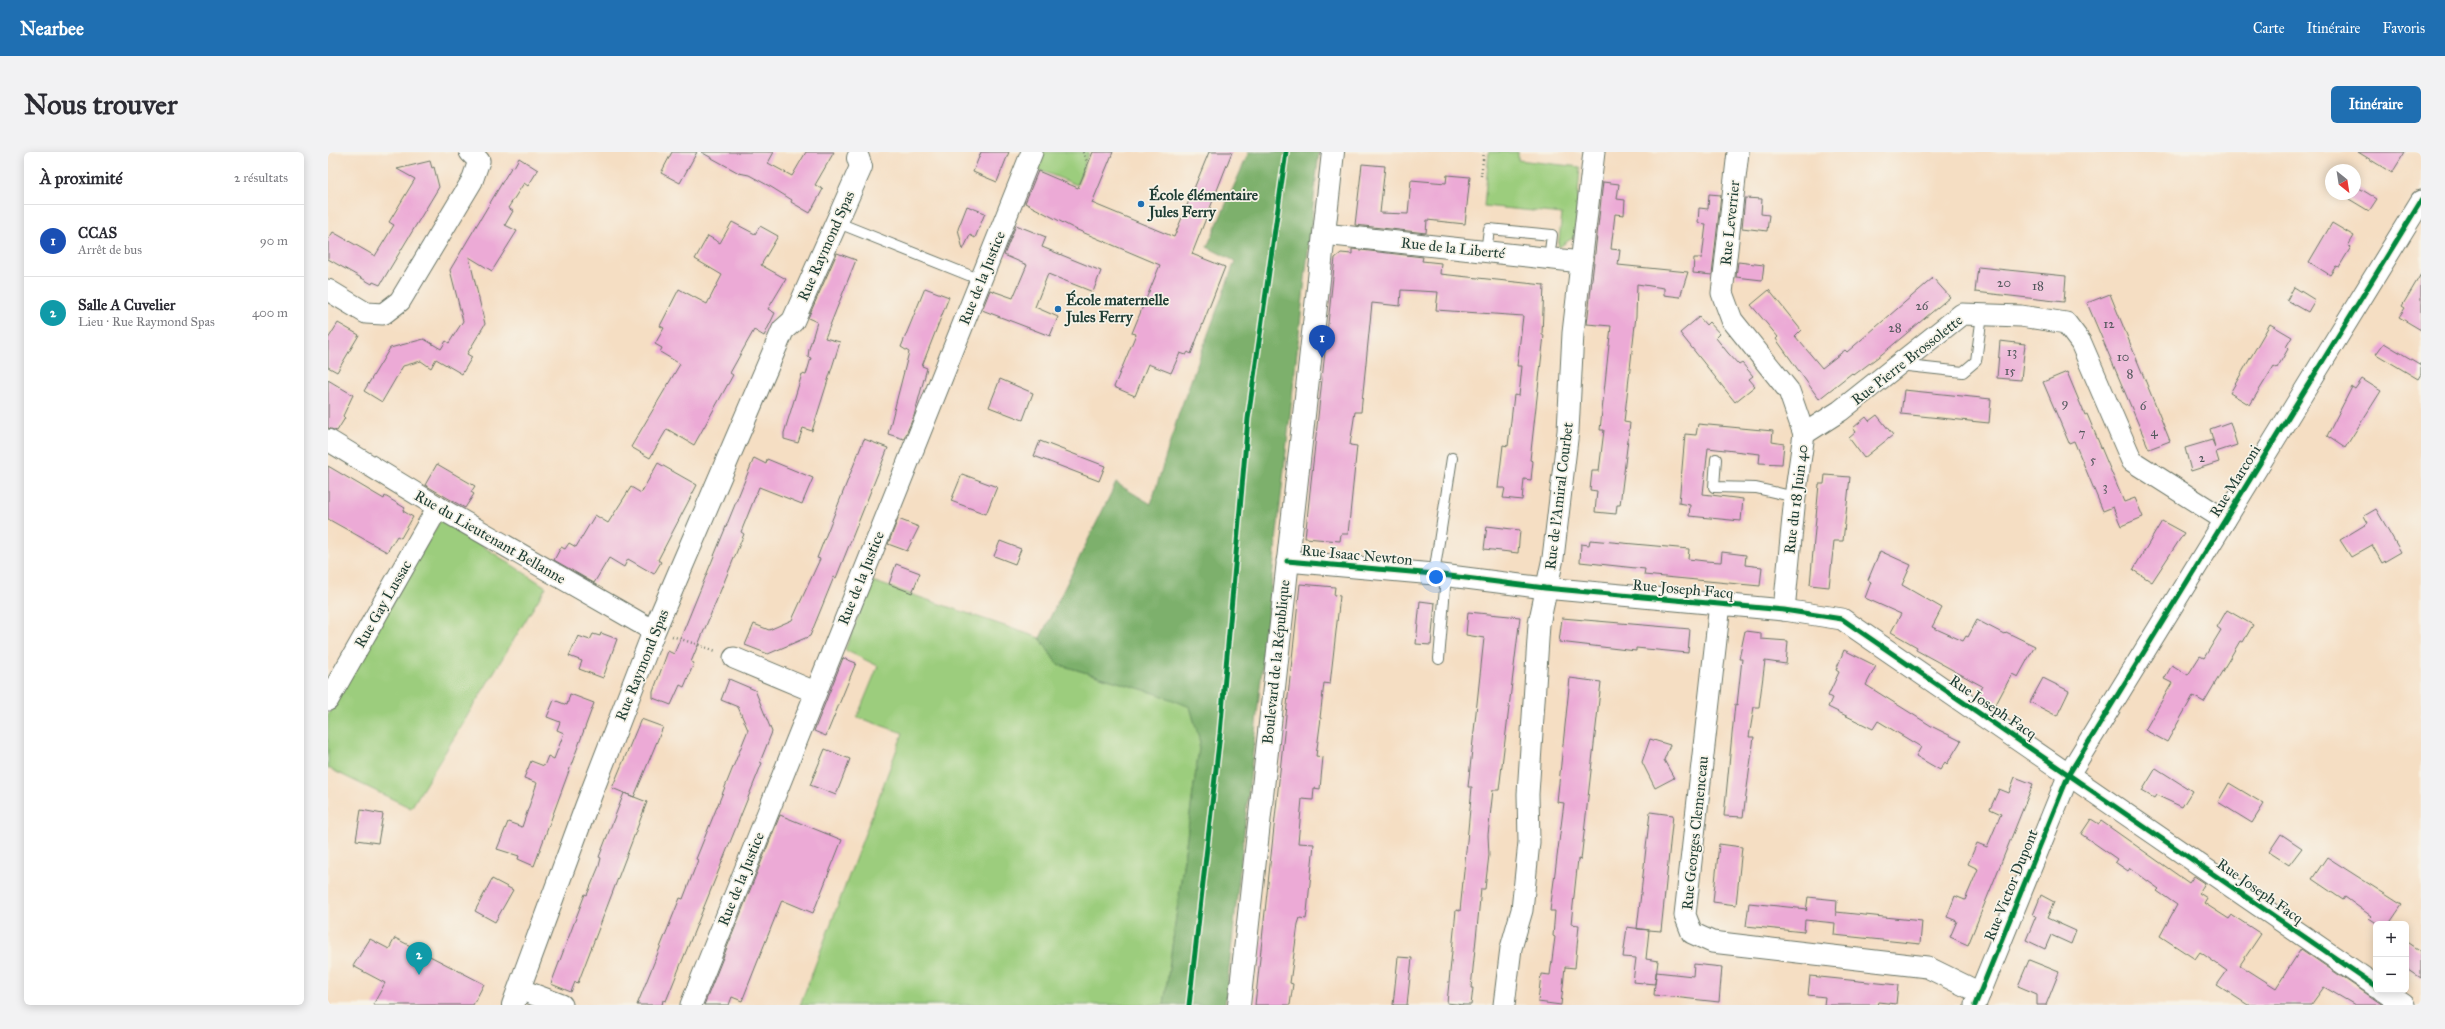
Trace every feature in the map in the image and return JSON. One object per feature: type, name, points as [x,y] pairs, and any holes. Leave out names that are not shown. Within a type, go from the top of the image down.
[{"type":"street","points":[[328,290],[366,313],[383,314],[400,301],[472,181],[479,161],[470,152]]},
{"type":"street","name":"Rue de la Justice","points":[[690,1005],[1032,152]]},
{"type":"street","name":"Boulevard de la République","points":[[1239,1005],[1333,152]]},
{"type":"street","name":"Rue de l'Amiral Courbet","points":[[1504,1005],[1511,948],[1522,910],[1529,842],[1528,794],[1539,624],[1545,588],[1553,558],[1568,431],[1573,333],[1594,152]]},
{"type":"street","name":"Rue Leverrier","points":[[1722,293],[1738,152]]},
{"type":"street","name":"Rue Raymond Spas","points":[[516,997],[586,807],[654,631],[783,330],[782,318],[831,220],[848,165],[859,155]]},
{"type":"street","name":"Rue Marconi","points":[[2069,774],[2421,201]]},
{"type":"street","name":"Rue de la Liberté","points":[[1324,234],[1582,262]]},
{"type":"street","name":"Rue du 18 Juin 40","points":[[1722,293],[1732,320],[1789,391],[1804,434],[1795,497],[1784,610]]},
{"type":"street","name":"Rue Pierre Brossolette","points":[[1804,434],[1840,411],[1962,314],[2021,316],[2066,323],[2081,343],[2132,461],[2225,520]]},
{"type":"street","name":"Rue du Lieutenant Bellanne","points":[[328,440],[438,507],[654,631]]},
{"type":"street","name":"Rue Gay Lussac","points":[[328,700],[438,507]]},
{"type":"street","name":"Rue Isaac Newton","points":[[1287,561],[1440,575],[1545,588]]},
{"type":"street","name":"Rue Joseph Facq","points":[[1545,588],[1784,610],[1842,619],[2373,984]]},
{"type":"street","name":"Rue Georges Clemenceau","points":[[1720,604],[1685,915],[1692,933],[1712,942],[1927,967],[1977,999]]},
{"type":"street","points":[[734,658],[815,692]]},
{"type":"street","name":"Rue Victor Dupont","points":[[1977,999],[2069,774]]},
{"type":"street","points":[[2386,993],[2404,1005]]},
{"type":"street","points":[[516,997],[562,1005]]},
{"type":"lane","points":[[831,220],[981,280]]},
{"type":"lane","points":[[1898,365],[1963,372],[1976,361],[1982,315]]},
{"type":"lane","points":[[1439,659],[1440,575],[1452,458]]},
{"type":"lane","points":[[1716,459],[1714,487],[1756,488],[1795,497]]},
{"type":"path","points":[[1083,152],[1087,162]]},
{"type":"path","points":[[1481,176],[1484,152]]},
{"type":"path","points":[[654,631],[696,643],[734,658]]},
{"type":"green space","points":[[1040,152],[1089,152],[1077,185],[1034,168]]},
{"type":"green space","points":[[1249,152],[1319,152],[1225,1005],[1164,1005],[1200,741],[1190,707],[1158,694],[1057,664],[1040,638],[1116,483],[1151,504],[1179,413],[1235,261],[1207,247]]},
{"type":"green space","points":[[1489,152],[1518,152],[1518,160],[1580,167],[1575,236],[1558,248],[1562,214],[1484,206]]},
{"type":"green space","points":[[441,519],[546,587],[411,808],[328,768],[328,714]]},
{"type":"green space","points":[[872,581],[1040,638],[1057,664],[1158,694],[1190,706],[1200,741],[1164,1005],[800,1005],[903,733],[857,717],[878,666],[845,650]]},
{"type":"building","points":[[672,152],[697,152],[680,183],[661,173]]},
{"type":"building","points":[[701,152],[774,152],[768,163],[792,176],[806,152],[834,152],[815,185],[823,189],[810,213],[791,202],[792,200],[771,187],[749,175],[739,173]]},
{"type":"building","points":[[981,152],[1009,152],[997,182],[973,172]]},
{"type":"building","points":[[1093,152],[1113,152],[1092,203],[1174,237],[1209,152],[1232,152],[1192,254],[1225,267],[1191,354],[1188,352],[1186,355],[1180,353],[1171,373],[1148,364],[1135,396],[1114,387],[1136,334],[1132,333],[1160,265],[1075,229],[1025,203],[1038,171],[1078,188]]},
{"type":"building","points":[[2358,152],[2405,152],[2392,173]]},
{"type":"building","points":[[519,158],[538,170],[528,186],[524,183],[508,208],[513,211],[505,225],[517,231],[492,271],[469,257],[485,324],[467,354],[472,357],[462,374],[436,359],[431,368],[421,361],[403,366],[382,402],[364,391],[390,348],[424,339],[441,349],[446,341],[449,343],[463,321],[450,270],[512,166],[514,167]]},
{"type":"building","points":[[430,161],[432,168],[434,167],[439,187],[380,285],[373,282],[372,284],[328,259],[328,240],[333,232],[375,256],[394,225],[389,222],[415,179],[397,169]]},
{"type":"building","points":[[1362,164],[1385,166],[1380,213],[1408,214],[1411,180],[1446,183],[1447,175],[1470,177],[1465,224],[1427,220],[1426,233],[1355,225]]},
{"type":"building","points":[[1603,182],[1619,184],[1617,199],[1625,200],[1624,215],[1615,214],[1611,249],[1620,250],[1618,265],[1688,272],[1680,297],[1664,295],[1664,288],[1637,284],[1636,316],[1624,422],[1630,423],[1620,505],[1617,505],[1616,514],[1595,512],[1597,491],[1590,490],[1592,471],[1599,471],[1604,430],[1600,430],[1611,326],[1587,324]]},
{"type":"building","points":[[2361,189],[2377,199],[2369,211],[2351,200],[2361,200]]},
{"type":"building","points":[[1709,194],[1721,195],[1712,275],[1693,273],[1694,258],[1702,258],[1706,224],[1698,223],[1699,208],[1708,209]]},
{"type":"building","points":[[1745,198],[1762,199],[1761,214],[1769,215],[1767,231],[1742,228]]},
{"type":"building","points":[[967,206],[985,213],[975,238],[970,235],[963,250],[958,229]]},
{"type":"building","points":[[732,222],[755,234],[760,226],[778,236],[761,265],[786,279],[768,309],[775,313],[764,336],[754,330],[730,373],[733,375],[694,445],[667,429],[650,458],[631,447],[680,364],[660,352],[662,348],[655,344],[664,328],[660,326],[679,289],[707,304],[722,275],[695,259],[708,236],[720,243]]},
{"type":"building","points":[[2332,223],[2354,236],[2348,246],[2351,247],[2339,267],[2336,266],[2330,275],[2309,262]]},
{"type":"building","points":[[1016,225],[1046,237],[1042,247],[1101,271],[1093,292],[1048,274],[1035,307],[1058,317],[1050,336],[982,310],[990,290],[1013,298],[1027,265],[1004,255]]},
{"type":"building","points":[[1352,249],[1423,257],[1422,261],[1441,263],[1440,274],[1544,285],[1542,335],[1544,335],[1530,460],[1533,461],[1531,480],[1524,479],[1522,500],[1503,498],[1505,488],[1498,488],[1503,445],[1508,446],[1514,395],[1519,396],[1522,366],[1517,366],[1523,316],[1436,310],[1438,292],[1401,290],[1400,306],[1372,303],[1361,412],[1355,412],[1350,445],[1357,446],[1348,534],[1341,534],[1340,541],[1305,538],[1335,258],[1341,253],[1352,254]]},
{"type":"building","points":[[837,253],[856,260],[825,338],[840,342],[812,431],[803,428],[798,443],[784,439],[784,433],[802,374],[806,375],[811,358],[808,357],[809,349],[817,322],[808,318]]},
{"type":"building","points":[[1738,262],[1764,265],[1762,280],[1736,277]]},
{"type":"building","points":[[1978,267],[2066,276],[2064,302],[1975,292]]},
{"type":"building","points":[[2421,274],[2421,330],[2399,317],[2405,308],[2402,306]]},
{"type":"building","points":[[1933,278],[1950,297],[1882,354],[1854,375],[1852,373],[1819,399],[1776,339],[1778,337],[1751,305],[1769,290],[1801,330],[1795,336],[1822,368],[1845,350],[1847,352]]},
{"type":"building","points":[[2294,287],[2315,300],[2308,312],[2287,300]]},
{"type":"building","points":[[925,288],[949,297],[922,366],[927,368],[914,416],[904,439],[888,434],[909,352],[901,347]]},
{"type":"building","points":[[2110,294],[2170,441],[2149,449],[2087,303]]},
{"type":"building","points":[[1699,317],[1706,325],[1709,322],[1720,334],[1716,338],[1739,365],[1742,363],[1753,376],[1749,379],[1755,386],[1735,402],[1680,333]]},
{"type":"building","points":[[338,323],[359,335],[337,372],[328,367],[328,339]]},
{"type":"building","points":[[2270,324],[2292,337],[2286,347],[2288,349],[2277,368],[2274,366],[2250,405],[2230,393]]},
{"type":"building","points":[[2000,341],[2025,344],[2021,380],[1997,378]]},
{"type":"building","points":[[2384,343],[2421,365],[2421,374],[2418,379],[2376,354]]},
{"type":"building","points":[[2067,372],[2085,415],[2087,414],[2124,502],[2135,498],[2143,517],[2121,526],[2113,507],[2103,511],[2074,441],[2069,443],[2043,382]]},
{"type":"building","points":[[1000,379],[1033,393],[1023,420],[989,407]]},
{"type":"building","points":[[2362,379],[2381,391],[2345,448],[2327,436],[2352,387],[2355,389]]},
{"type":"building","points":[[328,380],[353,395],[343,416],[345,418],[337,431],[328,428]]},
{"type":"building","points":[[1904,390],[1991,399],[1989,423],[1901,414]]},
{"type":"building","points":[[1877,415],[1893,435],[1864,458],[1849,438],[1856,432],[1853,428],[1866,417],[1869,421]]},
{"type":"building","points":[[2230,422],[2237,445],[2216,452],[2219,462],[2191,471],[2185,448],[2212,440],[2215,447],[2210,429]]},
{"type":"building","points":[[1698,424],[1773,431],[1772,442],[1784,444],[1782,464],[1759,463],[1760,454],[1708,448],[1703,494],[1743,499],[1741,521],[1689,516],[1690,505],[1679,503],[1685,434],[1696,435]]},
{"type":"building","points":[[864,439],[888,448],[836,578],[834,577],[810,636],[768,654],[745,645],[754,624],[769,630],[792,620],[820,559],[817,558]]},
{"type":"building","points":[[1040,441],[1105,466],[1099,481],[1034,456]]},
{"type":"building","points":[[754,458],[766,464],[767,459],[813,478],[802,504],[759,487],[741,532],[744,534],[691,662],[694,663],[684,687],[680,685],[671,705],[653,698],[653,692],[668,651],[674,654]]},
{"type":"building","points":[[658,463],[697,485],[658,560],[661,562],[654,574],[628,559],[624,567],[609,558],[594,583],[554,560],[561,547],[565,549],[569,543],[576,547],[595,515],[608,523],[631,487],[641,493]]},
{"type":"building","points":[[437,464],[475,486],[471,492],[474,494],[465,508],[425,485]]},
{"type":"building","points":[[328,466],[384,499],[385,496],[405,508],[403,511],[413,517],[401,538],[397,536],[387,552],[328,519]]},
{"type":"building","points":[[962,474],[997,487],[986,514],[951,501]]},
{"type":"building","points":[[1825,475],[1850,477],[1843,541],[1834,541],[1829,587],[1810,585],[1819,484],[1824,484]]},
{"type":"building","points":[[2376,509],[2401,552],[2382,563],[2372,545],[2351,557],[2340,540],[2368,523],[2364,516]]},
{"type":"building","points":[[898,519],[919,527],[907,551],[888,544]]},
{"type":"building","points":[[2162,521],[2184,533],[2152,582],[2133,570]]},
{"type":"building","points":[[1487,526],[1520,530],[1518,553],[1484,549]]},
{"type":"building","points":[[1590,540],[1689,549],[1688,559],[1705,561],[1721,562],[1722,552],[1746,555],[1745,565],[1762,567],[1760,586],[1644,575],[1645,569],[1580,562],[1581,544],[1589,545]]},
{"type":"building","points":[[1000,541],[1021,549],[1015,564],[994,556]]},
{"type":"building","points":[[1880,551],[1911,565],[1902,585],[1942,608],[1932,627],[1963,641],[1966,636],[1968,637],[1977,620],[2004,634],[2006,632],[2035,646],[2018,677],[2012,674],[1994,708],[1977,695],[1982,686],[1916,650],[1917,647],[1891,632],[1901,614],[1865,598],[1871,582],[1868,580]]},
{"type":"building","points":[[896,564],[920,573],[912,593],[889,584]]},
{"type":"building","points":[[1300,584],[1335,587],[1334,595],[1340,596],[1330,684],[1324,683],[1316,756],[1323,757],[1320,789],[1314,788],[1313,800],[1302,799],[1298,843],[1314,844],[1307,912],[1306,919],[1300,918],[1298,924],[1290,983],[1293,984],[1290,1005],[1255,1005]]},
{"type":"building","points":[[1420,601],[1435,603],[1431,645],[1416,644]]},
{"type":"building","points":[[2227,610],[2253,625],[2243,642],[2240,641],[2204,702],[2193,696],[2167,742],[2145,730],[2172,683],[2164,679],[2172,665],[2188,675],[2200,656],[2204,658],[2221,630],[2217,627]]},
{"type":"building","points":[[1468,612],[1520,617],[1499,790],[1493,790],[1488,835],[1489,855],[1485,889],[1481,889],[1471,988],[1473,988],[1471,1005],[1464,1005],[1447,1003],[1456,910],[1460,911],[1472,787],[1468,787],[1484,638],[1466,635]]},
{"type":"building","points":[[1562,618],[1690,629],[1688,653],[1636,648],[1636,651],[1559,642]]},
{"type":"building","points":[[1745,631],[1761,633],[1761,639],[1788,641],[1786,664],[1765,661],[1759,707],[1754,707],[1749,737],[1754,737],[1743,817],[1724,816],[1735,704],[1737,705],[1742,659],[1739,659]]},
{"type":"building","points":[[601,633],[617,639],[603,678],[579,669],[582,661],[569,656],[578,636],[590,640],[593,634],[600,636]]},
{"type":"building","points":[[1844,650],[1876,666],[1866,685],[1933,727],[1961,741],[1947,764],[1945,762],[1940,770],[1916,756],[1921,747],[1878,721],[1873,729],[1828,707],[1832,698],[1828,696],[1839,672],[1836,670]]},
{"type":"building","points":[[843,658],[856,663],[826,736],[814,731]]},
{"type":"building","points":[[1570,678],[1601,682],[1581,860],[1578,859],[1571,924],[1579,925],[1575,968],[1565,967],[1561,1005],[1538,1002],[1541,974],[1550,975],[1555,937],[1553,936],[1555,911],[1550,911],[1564,803],[1557,802]]},
{"type":"building","points":[[2043,678],[2069,691],[2057,716],[2030,702]]},
{"type":"building","points":[[729,679],[755,690],[772,732],[760,762],[762,763],[666,1001],[663,1000],[662,1005],[637,1005],[680,898],[683,899],[698,860],[696,859],[748,730],[738,707],[721,700]]},
{"type":"building","points":[[570,694],[594,703],[534,866],[518,859],[519,856],[497,849],[508,822],[522,827],[537,783],[524,778],[531,761],[544,766],[548,756],[554,759],[564,733],[557,730],[560,722],[547,717],[554,700],[567,705]]},
{"type":"building","points":[[641,719],[663,727],[634,797],[612,788]]},
{"type":"building","points":[[1650,739],[1670,745],[1664,760],[1674,778],[1655,788],[1642,762]]},
{"type":"building","points":[[825,749],[850,759],[836,795],[810,785]]},
{"type":"building","points":[[2156,768],[2192,791],[2182,807],[2156,795],[2154,798],[2142,791]]},
{"type":"building","points":[[2015,777],[2033,784],[1968,945],[1950,937],[1957,921],[1947,917],[1955,896],[1965,900],[1978,869],[1968,864],[1977,843],[1987,847],[2001,814],[1990,809],[1999,789],[2009,793]]},
{"type":"building","points":[[2229,783],[2264,804],[2252,823],[2218,802]]},
{"type":"building","points":[[624,793],[647,802],[578,983],[575,982],[571,992],[551,984],[585,894],[587,895],[599,866],[601,858],[599,857]]},
{"type":"building","points":[[361,810],[383,814],[378,843],[356,840]]},
{"type":"building","points":[[1650,812],[1673,815],[1661,931],[1637,929]]},
{"type":"building","points":[[780,815],[842,840],[813,913],[782,900],[742,1001],[732,997],[729,1005],[704,1005]]},
{"type":"building","points":[[2091,819],[2099,824],[2101,821],[2189,883],[2194,876],[2205,883],[2199,893],[2207,898],[2204,903],[2229,919],[2232,915],[2261,934],[2240,965],[2276,988],[2301,949],[2383,1005],[2355,1005],[2324,987],[2311,1005],[2248,1005],[2217,985],[2227,971],[2200,952],[2195,959],[2160,936],[2177,905],[2157,891],[2159,889],[2130,868],[2128,871],[2115,862],[2117,859],[2081,834]]},
{"type":"building","points":[[2281,834],[2302,848],[2289,865],[2269,852]]},
{"type":"building","points":[[1719,844],[1742,847],[1736,905],[1713,902]]},
{"type":"building","points":[[2327,857],[2402,905],[2391,921],[2374,921],[2369,918],[2371,916],[2345,897],[2343,900],[2312,879]]},
{"type":"building","points":[[492,879],[513,890],[495,922],[475,911]]},
{"type":"building","points":[[2041,895],[2054,902],[2047,918],[2076,931],[2071,944],[2051,935],[2045,949],[2026,940],[2036,916],[2033,915]]},
{"type":"building","points":[[1808,897],[1837,900],[1836,912],[1922,921],[1920,944],[1834,935],[1835,923],[1805,920],[1804,932],[1746,926],[1749,903],[1806,909]]},
{"type":"building","points":[[1627,927],[1649,930],[1646,959],[1658,961],[1655,984],[1633,982],[1636,958],[1623,957]]},
{"type":"building","points":[[395,938],[484,984],[473,1005],[373,1005],[385,983],[353,966],[370,939],[389,949]]},
{"type":"building","points":[[2409,943],[2421,951],[2421,978],[2409,970]]},
{"type":"building","points":[[1398,957],[1412,958],[1407,1005],[1393,1005]]},
{"type":"building","points":[[2029,960],[2059,972],[2046,1005],[2037,1005],[2037,994],[2018,986]]},
{"type":"building","points":[[1694,964],[1722,967],[1719,1002],[1654,995],[1656,972],[1693,976]]},
{"type":"building","points":[[1810,976],[1898,985],[1896,1004],[1878,1002],[1877,1005],[1824,1005],[1825,997],[1808,995]]},
{"type":"cycle path","points":[[1189,1005],[1220,734],[1248,419],[1286,152]]},
{"type":"cycle path","points":[[1975,1005],[2069,774],[2421,201]]},
{"type":"cycle path","points":[[1287,561],[1434,574],[1545,588],[1784,610],[1842,619],[2373,984]]},
{"type":"place","name":"École élémentaire Jules Ferry","points":[[1141,204]]},
{"type":"place","name":"École maternelle Jules Ferry","points":[[1058,309]]},
{"type":"place","name":"CCAS","points":[[1322,358]]},
{"type":"place","name":"Salle A Cuvelier","points":[[419,975]]}]
